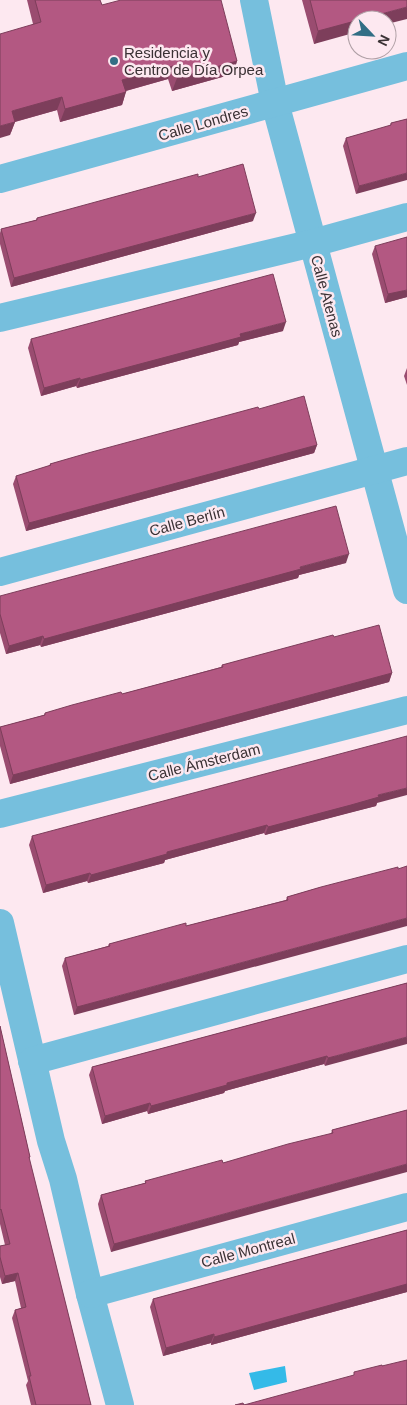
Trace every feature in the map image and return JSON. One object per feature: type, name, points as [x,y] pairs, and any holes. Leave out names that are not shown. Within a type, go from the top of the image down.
[{"type":"street","name":"Calle Atenas","points":[[254,0],[275,103],[407,590]]},
{"type":"street","name":"Calle Londres","points":[[0,180],[407,66]]},
{"type":"street","points":[[0,318],[313,243],[407,217]]},
{"type":"street","name":"Calle Berlín","points":[[0,572],[407,461]]},
{"type":"street","name":"Calle Ámsterdam","points":[[0,814],[407,710]]},
{"type":"street","points":[[0,923],[90,1294],[120,1405]]},
{"type":"street","points":[[32,1061],[407,959]]},
{"type":"street","name":"Calle Montreal","points":[[90,1294],[407,1206]]},
{"type":"water","points":[[285,1366],[287,1382],[254,1390],[249,1373]]},
{"type":"building","name":"Residencia y Centro de Día Orpea","points":[[35,0],[100,0],[102,5],[121,0],[221,0],[237,61],[177,78],[173,66],[122,80],[126,92],[65,109],[62,97],[12,111],[15,122],[0,126],[0,34],[41,22]]},
{"type":"building","points":[[310,0],[407,0],[407,7],[396,10],[347,10],[347,23],[318,31]]},
{"type":"building","points":[[407,119],[407,173],[359,186],[346,138]]},
{"type":"building","points":[[243,164],[256,213],[14,278],[1,229],[198,174],[198,177]]},
{"type":"building","points":[[407,237],[407,290],[388,294],[375,246]]},
{"type":"building","points":[[273,274],[286,322],[240,334],[241,337],[44,388],[31,339]]},
{"type":"building","points":[[304,396],[317,445],[29,523],[16,476],[88,453]]},
{"type":"building","points":[[336,506],[349,554],[300,567],[301,569],[44,639],[43,636],[9,646],[0,614],[0,596]]},
{"type":"building","points":[[379,625],[392,673],[13,775],[0,727],[45,715],[45,713],[72,705],[121,692],[122,694],[333,635],[334,637]]},
{"type":"building","points":[[407,736],[407,788],[378,795],[379,797],[351,805],[167,852],[167,854],[91,875],[90,873],[46,885],[32,836]]},
{"type":"building","points":[[407,866],[407,918],[77,1007],[65,958],[186,923],[186,926],[288,900],[287,897],[321,887]]},
{"type":"building","points":[[407,983],[407,1037],[328,1058],[327,1056],[151,1106],[150,1103],[105,1116],[92,1067]]},
{"type":"building","points":[[0,1026],[29,1157],[91,1405],[36,1405],[15,1310],[26,1307],[18,1273],[5,1276],[0,1257],[0,1246],[10,1244],[0,1210]]},
{"type":"building","points":[[407,1110],[407,1164],[114,1244],[101,1195],[222,1160],[223,1163],[333,1133],[332,1130]]},
{"type":"building","points":[[407,1230],[407,1284],[214,1337],[214,1334],[166,1348],[153,1299]]},
{"type":"building","points":[[407,1360],[407,1405],[244,1405],[354,1375],[354,1372]]},
{"type":"place","name":"Residencia y Centro de Día Orpea","points":[[114,61]]}]
